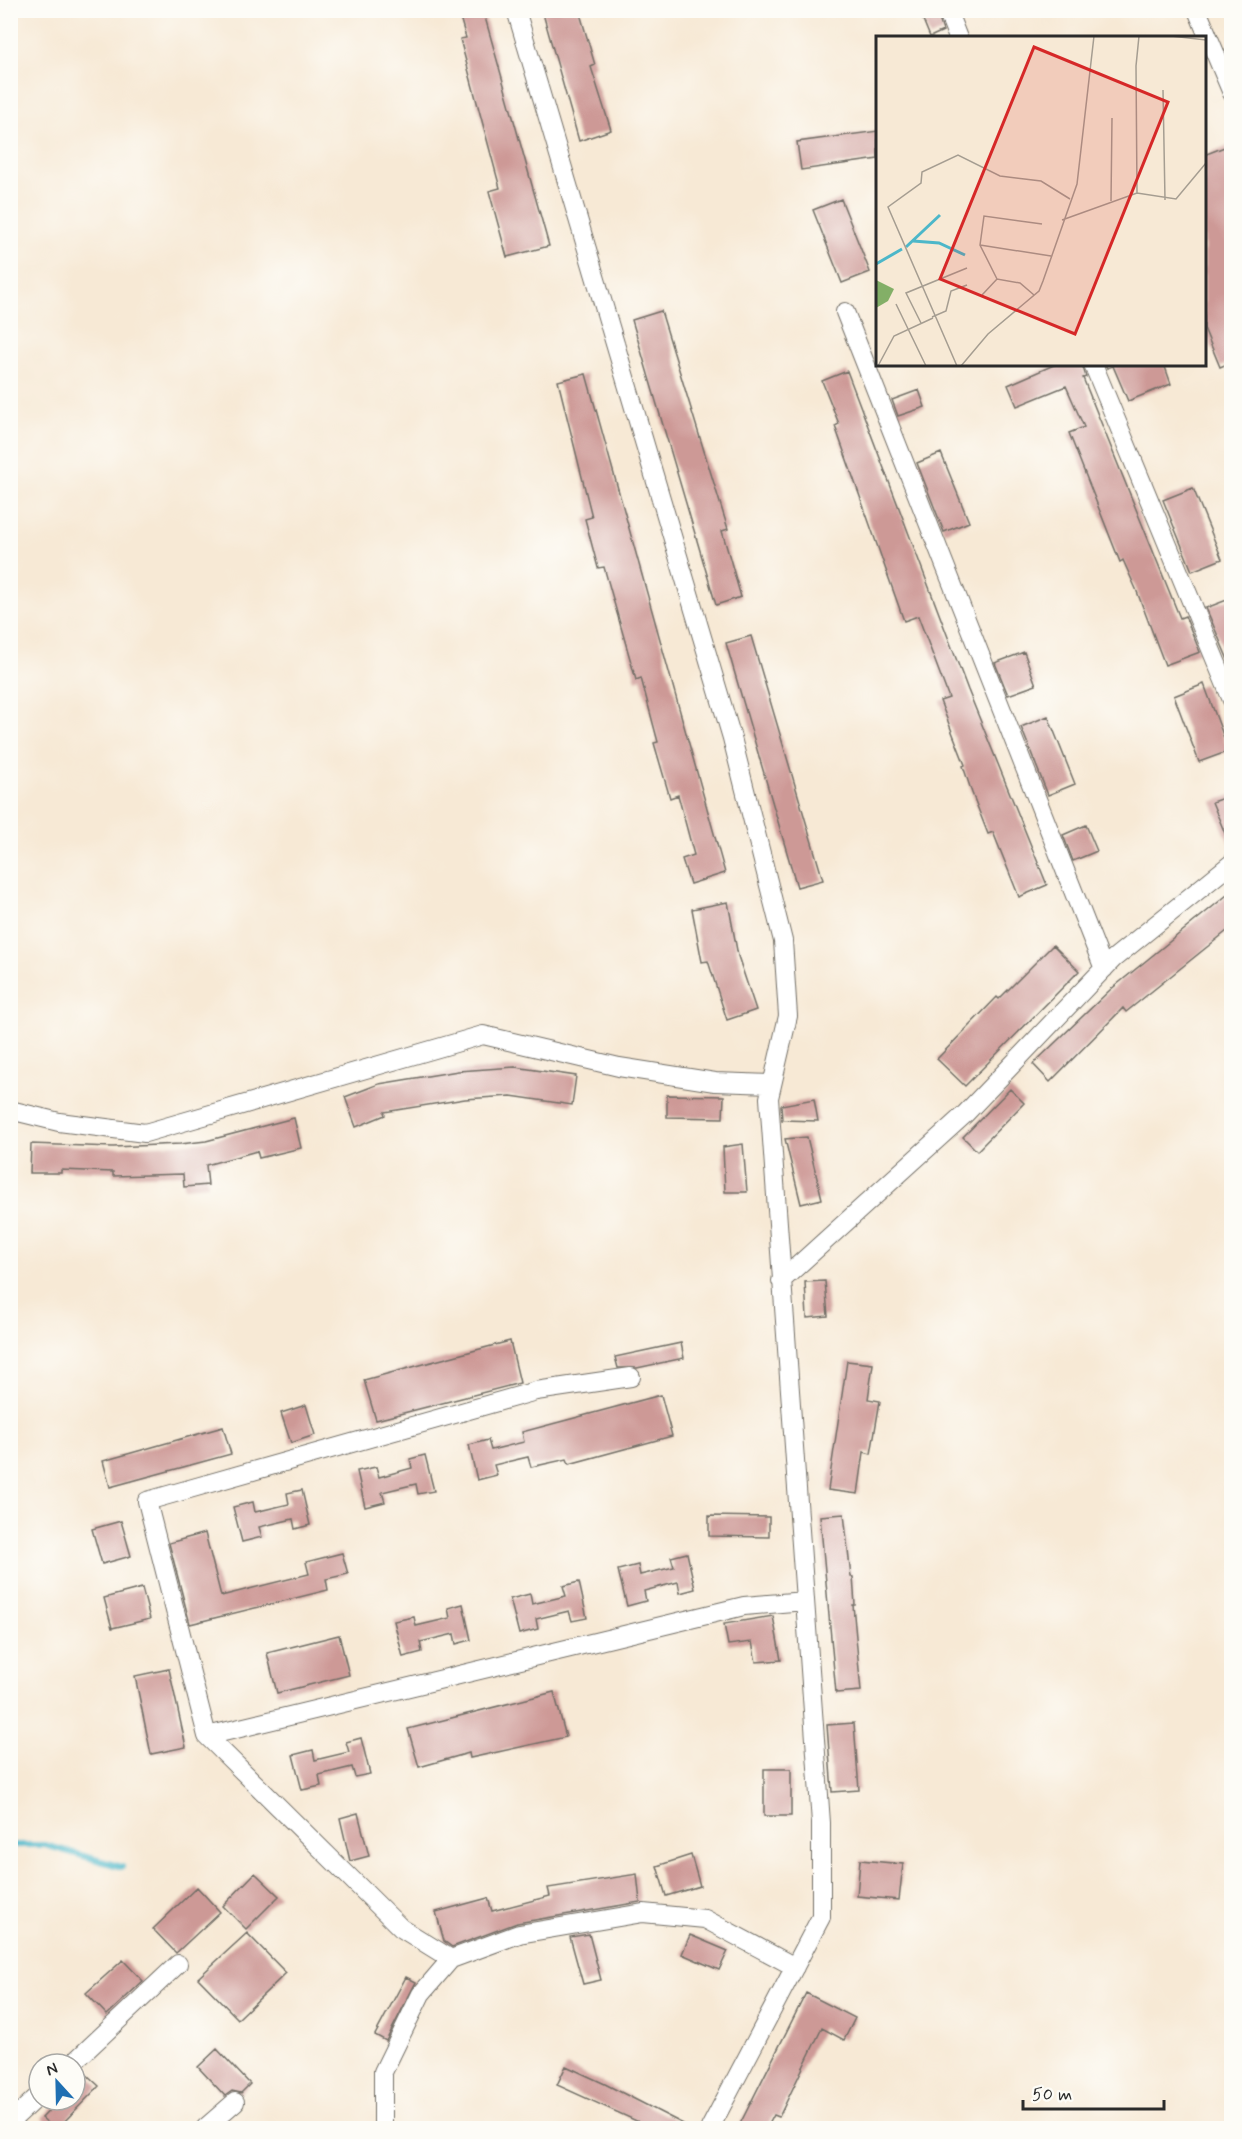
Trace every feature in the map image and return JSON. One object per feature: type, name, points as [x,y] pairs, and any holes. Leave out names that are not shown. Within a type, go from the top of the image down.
[{"type":"street","points":[[516,10],[732,738],[783,941],[788,1016],[769,1098],[821,1823],[821,1917],[710,2128]]},
{"type":"street","points":[[947,10],[957,36]]},
{"type":"street","points":[[1197,10],[1232,93]]},
{"type":"street","points":[[845,312],[1104,969]]},
{"type":"street","points":[[1094,366],[1232,700]]},
{"type":"street","points":[[781,1281],[965,1114],[1104,969],[1232,863]]},
{"type":"street","points":[[10,1110],[59,1122],[145,1133],[483,1035],[618,1066],[716,1082],[772,1084]]},
{"type":"street","points":[[451,1959],[401,1928],[207,1736],[147,1501],[536,1391],[631,1377]]},
{"type":"street","points":[[207,1736],[744,1606],[805,1601]]},
{"type":"street","points":[[383,2128],[383,2072],[421,1994],[451,1959],[519,1934],[643,1913],[705,1919],[795,1967]]},
{"type":"street","points":[[85,2052],[178,1964]]},
{"type":"street","points":[[206,2128],[235,2102]]},
{"type":"street","points":[[27,2106],[12,2120],[30,2128]]},
{"type":"building","points":[[458,10],[483,10],[549,246],[507,257],[489,191],[500,188],[460,39],[466,38]]},
{"type":"building","points":[[542,10],[579,10],[595,65],[591,67],[611,130],[579,141]]},
{"type":"building","points":[[919,10],[936,10],[943,31],[930,36]]},
{"type":"building","points":[[876,131],[876,159],[801,170],[797,142]]},
{"type":"building","points":[[1227,146],[1232,157],[1232,362],[1220,367],[1206,333],[1206,154]]},
{"type":"building","points":[[841,199],[870,272],[842,283],[813,210]]},
{"type":"building","points":[[661,311],[728,529],[722,531],[741,597],[716,605],[632,320]]},
{"type":"building","points":[[1051,366],[1083,366],[1086,377],[1083,378],[1180,618],[1185,616],[1200,652],[1165,665],[1136,589],[1123,560],[1120,562],[1069,433],[1084,427],[1066,386],[1017,406],[1008,385]]},
{"type":"building","points":[[1113,366],[1165,366],[1171,384],[1128,401]]},
{"type":"building","points":[[847,371],[968,690],[1047,885],[1019,897],[993,832],[988,834],[972,793],[963,766],[965,765],[940,701],[949,698],[918,616],[904,621],[835,426],[839,424],[822,381]]},
{"type":"building","points":[[586,374],[725,873],[690,884],[682,859],[694,855],[678,795],[670,798],[654,743],[658,742],[641,678],[636,680],[604,567],[598,568],[585,519],[592,517],[558,381]]},
{"type":"building","points":[[919,390],[925,407],[898,416],[892,400]]},
{"type":"building","points":[[941,453],[969,522],[944,532],[917,463]]},
{"type":"building","points":[[1193,488],[1222,559],[1192,571],[1163,500]]},
{"type":"building","points":[[1232,598],[1232,669],[1206,608]]},
{"type":"building","points":[[751,636],[823,880],[797,887],[726,643]]},
{"type":"building","points":[[1024,652],[1036,685],[1008,695],[995,663]]},
{"type":"building","points":[[1204,684],[1229,751],[1199,762],[1174,696]]},
{"type":"building","points":[[1048,716],[1075,784],[1048,795],[1021,727]]},
{"type":"building","points":[[1232,795],[1232,848],[1231,848],[1212,802]]},
{"type":"building","points":[[1086,825],[1097,851],[1073,861],[1063,835]]},
{"type":"building","points":[[1232,891],[1232,927],[1126,1012],[1123,1008],[1050,1082],[1033,1064],[1110,990]]},
{"type":"building","points":[[728,902],[738,956],[756,1010],[727,1020],[708,961],[702,962],[692,909]]},
{"type":"building","points":[[1053,945],[1079,971],[965,1086],[937,1059],[997,997],[999,999]]},
{"type":"building","points":[[515,1067],[576,1076],[572,1105],[511,1096],[465,1099],[384,1112],[385,1115],[356,1127],[345,1097],[379,1084],[458,1071]]},
{"type":"building","points":[[1010,1089],[1024,1103],[977,1151],[963,1137]]},
{"type":"building","points":[[667,1095],[724,1096],[723,1118],[667,1117]]},
{"type":"building","points":[[814,1099],[818,1121],[782,1120],[781,1105]]},
{"type":"building","points":[[294,1118],[301,1148],[259,1158],[257,1151],[206,1165],[208,1185],[184,1187],[183,1174],[113,1176],[113,1172],[61,1170],[61,1173],[30,1173],[31,1144],[113,1147],[180,1144],[206,1141]]},
{"type":"building","points":[[807,1137],[822,1199],[801,1204],[785,1139]]},
{"type":"building","points":[[743,1144],[747,1192],[725,1192],[723,1147]]},
{"type":"building","points":[[825,1281],[828,1316],[807,1318],[805,1282]]},
{"type":"building","points":[[510,1341],[520,1383],[376,1420],[364,1380]]},
{"type":"building","points":[[681,1343],[684,1358],[637,1368],[618,1368],[615,1357]]},
{"type":"building","points":[[847,1361],[873,1364],[868,1399],[880,1401],[871,1454],[864,1452],[858,1494],[828,1490]]},
{"type":"building","points":[[661,1395],[672,1436],[569,1464],[567,1459],[531,1467],[528,1457],[494,1465],[497,1475],[477,1480],[469,1445],[488,1440],[491,1450],[524,1442],[522,1432]]},
{"type":"building","points":[[306,1405],[315,1435],[291,1443],[281,1413]]},
{"type":"building","points":[[223,1427],[231,1454],[110,1487],[103,1461]]},
{"type":"building","points":[[425,1455],[434,1491],[418,1494],[416,1484],[382,1492],[385,1502],[365,1507],[357,1471],[376,1467],[379,1477],[412,1468],[410,1459]]},
{"type":"building","points":[[302,1490],[310,1525],[295,1529],[293,1519],[259,1527],[262,1537],[242,1542],[233,1507],[253,1502],[255,1512],[289,1504],[287,1493]]},
{"type":"building","points":[[844,1514],[851,1577],[853,1577],[855,1605],[853,1605],[861,1691],[836,1693],[820,1516]]},
{"type":"building","points":[[709,1516],[769,1517],[769,1537],[709,1536]]},
{"type":"building","points":[[121,1521],[131,1556],[102,1564],[92,1529]]},
{"type":"building","points":[[205,1533],[221,1596],[309,1574],[306,1562],[342,1553],[348,1574],[326,1579],[328,1590],[190,1624],[169,1543]]},
{"type":"building","points":[[687,1553],[695,1589],[680,1593],[678,1582],[644,1591],[646,1601],[627,1606],[618,1570],[638,1565],[640,1575],[674,1567],[671,1557]]},
{"type":"building","points":[[579,1582],[587,1618],[572,1621],[569,1611],[536,1619],[538,1629],[519,1634],[510,1599],[530,1594],[532,1604],[566,1596],[563,1586]]},
{"type":"building","points":[[142,1588],[150,1619],[112,1628],[104,1598]]},
{"type":"building","points":[[463,1604],[471,1640],[456,1644],[454,1634],[420,1642],[422,1652],[403,1657],[394,1621],[414,1617],[416,1626],[450,1618],[448,1608]]},
{"type":"building","points":[[773,1616],[781,1660],[756,1662],[752,1642],[728,1645],[724,1624]]},
{"type":"building","points":[[339,1635],[349,1675],[277,1693],[267,1653]]},
{"type":"building","points":[[169,1669],[186,1747],[151,1754],[135,1676]]},
{"type":"building","points":[[554,1692],[566,1737],[470,1758],[469,1753],[419,1767],[408,1729]]},
{"type":"building","points":[[854,1723],[859,1790],[832,1792],[827,1725]]},
{"type":"building","points":[[361,1738],[370,1774],[355,1777],[352,1767],[319,1775],[321,1786],[302,1790],[293,1755],[313,1750],[315,1760],[349,1752],[346,1742]]},
{"type":"building","points":[[764,1769],[791,1769],[791,1816],[764,1816]]},
{"type":"building","points":[[358,1813],[369,1856],[350,1861],[340,1818]]},
{"type":"building","points":[[691,1855],[700,1886],[666,1896],[657,1866]]},
{"type":"building","points":[[860,1860],[903,1864],[899,1900],[857,1896]]},
{"type":"building","points":[[255,1873],[279,1896],[246,1929],[223,1906]]},
{"type":"building","points":[[637,1874],[640,1902],[517,1923],[452,1947],[444,1941],[436,1912],[488,1898],[492,1911],[550,1896],[548,1888]]},
{"type":"building","points":[[197,1887],[220,1912],[176,1953],[153,1929]]},
{"type":"building","points":[[247,1933],[286,1973],[238,2019],[198,1978]]},
{"type":"building","points":[[589,1934],[601,1980],[583,1984],[570,1937]]},
{"type":"building","points":[[690,1935],[728,1951],[719,1970],[682,1954]]},
{"type":"building","points":[[123,1960],[143,1981],[107,2015],[86,1993]]},
{"type":"building","points":[[406,1977],[416,1982],[386,2041],[375,2035]]},
{"type":"building","points":[[806,1993],[855,2018],[844,2040],[822,2028],[779,2117],[774,2115],[767,2128],[738,2128]]},
{"type":"building","points":[[217,2049],[250,2084],[241,2093],[232,2091],[225,2096],[198,2067]]},
{"type":"building","points":[[566,2066],[691,2128],[652,2128],[557,2085]]},
{"type":"building","points":[[87,2075],[99,2086],[87,2098]]},
{"type":"building","points":[[48,2112],[74,2112],[58,2128],[54,2128],[42,2118]]},
{"type":"waterway","points":[[10,1845],[45,1845],[122,1867]]}]
